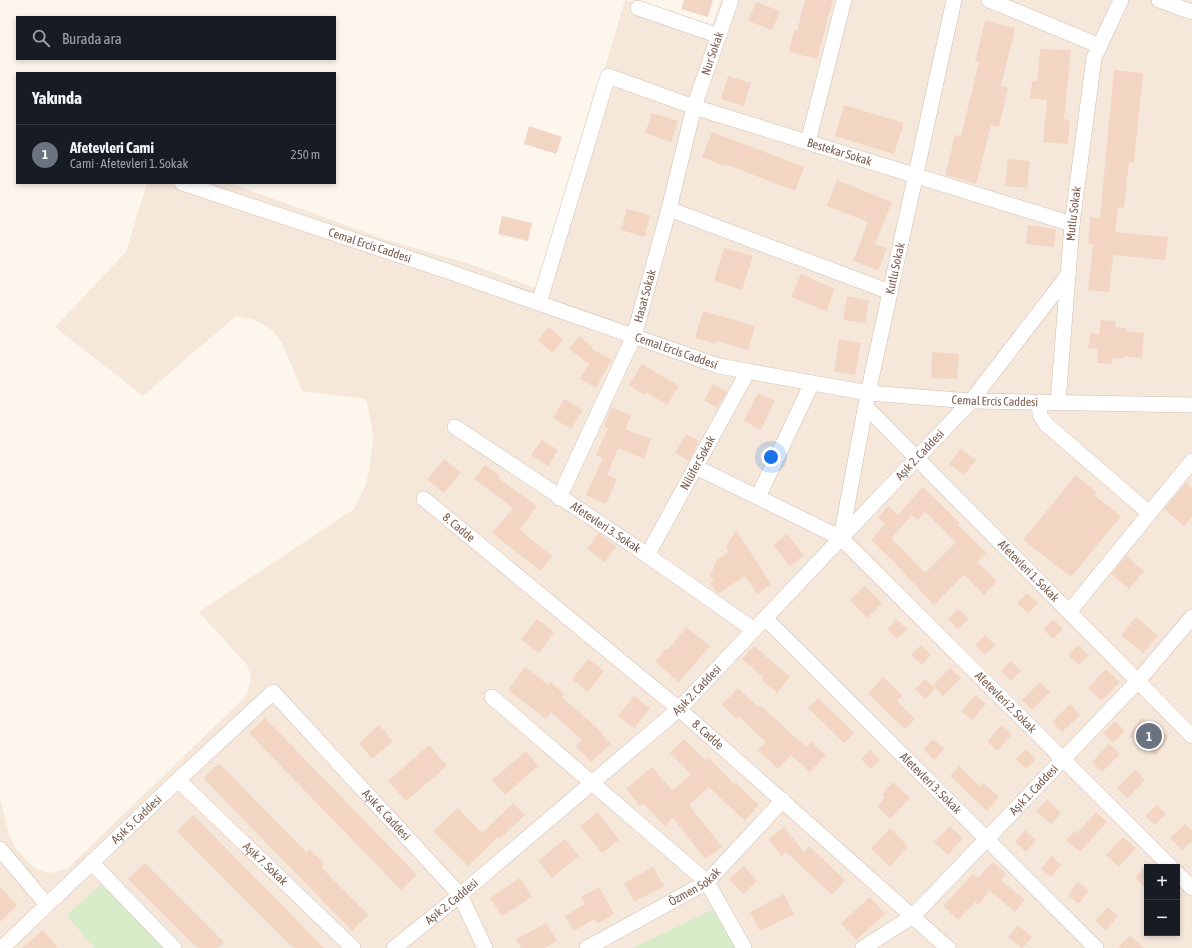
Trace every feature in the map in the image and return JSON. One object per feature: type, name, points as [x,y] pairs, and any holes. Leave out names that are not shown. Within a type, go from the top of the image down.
[{"type":"street","name":"Nur Sokak","points":[[694,107],[731,0]]},
{"type":"street","points":[[808,142],[844,0]]},
{"type":"street","name":"Kutlu Sokak","points":[[841,538],[867,400],[917,176],[954,0]]},
{"type":"street","points":[[989,0],[1100,46]]},
{"type":"street","name":"Mutlu Sokak","points":[[1058,402],[1072,224],[1094,58],[1121,0]]},
{"type":"street","points":[[1159,0],[1192,12]]},
{"type":"street","points":[[638,8],[719,36]]},
{"type":"street","name":"Bestekar Sokak","points":[[539,303],[608,76],[694,107],[1072,224]]},
{"type":"street","name":"Hasat Sokak","points":[[559,498],[634,336],[669,209],[694,107]]},
{"type":"street","name":"Cemal Ercis Caddesi","points":[[185,184],[539,303],[719,366],[812,383],[867,400],[1058,402],[1192,406]]},
{"type":"street","points":[[669,209],[890,292]]},
{"type":"street","points":[[971,401],[1068,275]]},
{"type":"street","name":"Nilüfer Sokak","points":[[647,556],[748,371]]},
{"type":"street","points":[[758,497],[812,383]]},
{"type":"street","name":"Afetevleri 1. Sokak","points":[[867,400],[917,458],[1192,736]]},
{"type":"street","name":"Aşık 2. Caddesi","points":[[394,948],[460,895],[680,708],[971,401]]},
{"type":"street","points":[[1039,402],[1040,415],[1047,425],[1149,513]]},
{"type":"street","name":"Afetevleri 3. Sokak","points":[[455,427],[754,630]]},
{"type":"street","points":[[1069,612],[1192,461]]},
{"type":"street","name":"Afetevleri 2. Sokak","points":[[696,468],[841,538],[1168,864]]},
{"type":"street","name":"8. Cadde","points":[[424,499],[680,708],[948,948]]},
{"type":"street","name":"Aşık 1. Caddesi","points":[[863,948],[913,916],[1138,681],[1192,617]]},
{"type":"street","name":"Afetevleri 3. Sokak","points":[[765,618],[1096,948]]},
{"type":"street","name":"Aşık 5. Caddesi","points":[[2,948],[91,862],[273,692]]},
{"type":"street","name":"Aşık 6. Caddesi","points":[[273,692],[460,895],[485,948]]},
{"type":"street","points":[[492,697],[707,882],[744,948]]},
{"type":"street","name":"Aşık 7. Sokak","points":[[178,780],[353,948]]},
{"type":"street","name":"Özmen Sokak","points":[[587,948],[707,882],[783,800]]},
{"type":"street","points":[[0,849],[47,905]]},
{"type":"street","points":[[91,862],[171,947]]},
{"type":"street","points":[[1180,876],[1192,888]]},
{"type":"shaded area","points":[[625,0],[711,28],[721,0],[1192,0],[1192,948],[0,948],[0,798],[9,834],[16,849],[28,862],[38,870],[50,873],[69,867],[247,695],[251,677],[247,665],[199,612],[354,509],[366,484],[373,443],[372,428],[366,399],[302,391],[282,343],[272,330],[255,320],[236,316],[143,396],[55,327],[126,252],[147,184],[233,184],[387,240],[470,264],[539,289]]},
{"type":"green space","points":[[106,880],[172,948],[94,948],[67,915]]},
{"type":"green space","points":[[720,906],[751,948],[633,948]]},
{"type":"building","points":[[684,0],[713,0],[708,17],[681,9]]},
{"type":"building","points":[[805,0],[833,0],[817,59],[789,52],[794,30],[797,31]]},
{"type":"building","points":[[756,2],[780,11],[772,30],[748,21]]},
{"type":"building","points":[[985,21],[1015,28],[1001,86],[1008,88],[999,127],[991,125],[976,184],[945,175],[955,135],[961,136],[979,62],[975,61]]},
{"type":"building","points":[[1040,49],[1071,50],[1064,119],[1070,120],[1068,144],[1043,142],[1047,100],[1030,98],[1032,81],[1037,81]]},
{"type":"building","points":[[1114,70],[1143,73],[1134,163],[1129,162],[1124,208],[1118,207],[1115,232],[1168,237],[1165,260],[1113,255],[1109,292],[1088,290],[1093,244],[1088,244],[1090,217],[1100,218]]},
{"type":"building","points":[[728,76],[751,83],[744,106],[721,99]]},
{"type":"building","points":[[844,105],[904,123],[894,154],[835,136]]},
{"type":"building","points":[[652,113],[678,121],[671,142],[645,133]]},
{"type":"building","points":[[529,126],[562,137],[556,154],[524,144]]},
{"type":"building","points":[[712,132],[804,167],[795,191],[725,164],[724,166],[702,157]]},
{"type":"building","points":[[1008,159],[1030,161],[1027,188],[1005,186]]},
{"type":"building","points":[[837,180],[892,202],[875,244],[887,248],[878,270],[853,261],[868,222],[827,206]]},
{"type":"building","points":[[627,209],[650,215],[645,237],[621,230]]},
{"type":"building","points":[[502,216],[532,223],[528,241],[498,234]]},
{"type":"building","points":[[1028,225],[1056,229],[1054,247],[1026,244]]},
{"type":"building","points":[[724,248],[753,256],[742,290],[714,281]]},
{"type":"building","points":[[801,274],[835,289],[826,311],[791,297]]},
{"type":"building","points":[[847,296],[869,300],[865,323],[843,320]]},
{"type":"building","points":[[703,311],[755,326],[748,350],[717,341],[716,344],[695,338]]},
{"type":"building","points":[[1101,320],[1116,321],[1115,327],[1126,328],[1126,331],[1144,333],[1142,358],[1124,356],[1124,359],[1112,358],[1112,364],[1097,363],[1098,349],[1088,348],[1090,333],[1099,334]]},
{"type":"building","points":[[548,327],[563,339],[553,353],[538,341]]},
{"type":"building","points":[[579,336],[593,347],[592,349],[612,360],[596,388],[580,379],[589,364],[569,349]]},
{"type":"building","points":[[839,339],[861,343],[855,375],[834,371]]},
{"type":"building","points":[[932,352],[959,354],[957,379],[931,378]]},
{"type":"building","points":[[642,364],[679,386],[667,405],[646,392],[644,395],[629,385]]},
{"type":"building","points":[[713,384],[727,392],[717,408],[704,400]]},
{"type":"building","points":[[758,393],[775,401],[761,430],[744,421]]},
{"type":"building","points":[[564,399],[583,410],[571,429],[553,418]]},
{"type":"building","points":[[611,407],[631,415],[625,429],[651,439],[644,459],[618,448],[607,475],[617,479],[606,504],[586,495],[603,458],[596,455],[608,428],[604,426]]},
{"type":"building","points":[[686,434],[699,441],[689,461],[675,453]]},
{"type":"building","points":[[542,440],[558,450],[548,466],[531,455]]},
{"type":"building","points":[[961,449],[976,460],[964,475],[949,464]]},
{"type":"building","points":[[444,459],[461,472],[444,493],[427,480]]},
{"type":"building","points":[[485,465],[500,476],[498,478],[537,506],[520,530],[552,556],[541,571],[492,533],[513,508],[474,479]]},
{"type":"building","points":[[1076,475],[1096,492],[1094,495],[1121,516],[1071,577],[1023,540]]},
{"type":"building","points":[[1186,483],[1192,488],[1192,517],[1184,526],[1164,509]]},
{"type":"building","points":[[923,487],[960,523],[958,525],[986,553],[977,562],[997,581],[984,595],[964,575],[934,605],[871,540],[885,524],[878,518],[888,506],[898,515]],"holes":[[[925,512],[956,542],[925,573],[891,538],[912,515],[918,520]]]},
{"type":"building","points":[[736,530],[771,584],[757,594],[745,576],[718,594],[710,584],[714,581],[710,576],[717,560],[729,552],[726,547]]},
{"type":"building","points":[[598,533],[616,546],[605,562],[587,549]]},
{"type":"building","points":[[787,534],[804,555],[790,566],[773,545]]},
{"type":"building","points":[[1126,556],[1144,571],[1129,589],[1111,574]]},
{"type":"building","points":[[865,586],[882,603],[867,618],[850,600]]},
{"type":"building","points":[[1027,593],[1038,603],[1028,613],[1017,603]]},
{"type":"building","points":[[958,609],[968,619],[958,629],[948,619]]},
{"type":"building","points":[[1136,617],[1158,636],[1143,653],[1121,635]]},
{"type":"building","points":[[537,619],[554,632],[539,653],[521,639]]},
{"type":"building","points":[[896,619],[907,629],[897,639],[887,629]]},
{"type":"building","points":[[1053,619],[1063,629],[1053,639],[1043,629]]},
{"type":"building","points":[[686,627],[710,646],[679,682],[655,662],[666,648],[668,650]]},
{"type":"building","points":[[985,635],[995,645],[985,655],[975,645]]},
{"type":"building","points":[[921,645],[931,655],[922,665],[911,655]]},
{"type":"building","points":[[1078,645],[1089,655],[1079,665],[1068,655]]},
{"type":"building","points":[[754,646],[790,677],[777,693],[761,679],[763,677],[742,659]]},
{"type":"building","points":[[588,659],[604,671],[588,692],[572,679]]},
{"type":"building","points":[[1011,661],[1021,671],[1011,681],[1001,671]]},
{"type":"building","points":[[525,667],[548,685],[550,682],[565,694],[562,697],[596,727],[611,744],[591,762],[575,746],[582,740],[551,712],[546,719],[508,690]]},
{"type":"building","points":[[950,668],[961,678],[943,696],[933,685]]},
{"type":"building","points":[[1106,669],[1120,682],[1101,701],[1088,688]]},
{"type":"building","points":[[883,677],[902,695],[897,701],[915,719],[905,729],[868,694]]},
{"type":"building","points":[[925,679],[935,689],[925,699],[915,689]]},
{"type":"building","points":[[1040,682],[1050,692],[1032,710],[1022,700]]},
{"type":"building","points":[[738,688],[758,707],[760,705],[806,747],[811,742],[826,755],[810,772],[791,755],[778,769],[758,750],[766,742],[739,717],[737,719],[722,705]]},
{"type":"building","points":[[975,695],[986,704],[972,720],[961,711]]},
{"type":"building","points":[[634,696],[650,708],[634,728],[618,716]]},
{"type":"building","points":[[818,698],[854,733],[844,743],[808,708]]},
{"type":"building","points":[[1070,704],[1080,715],[1062,732],[1052,722]]},
{"type":"building","points":[[265,718],[417,875],[401,890],[249,733]]},
{"type":"building","points":[[1141,718],[1169,736],[1156,755],[1129,736]]},
{"type":"building","points":[[1115,721],[1125,731],[1113,743],[1103,733]]},
{"type":"building","points":[[379,725],[393,741],[372,759],[359,743]]},
{"type":"building","points":[[1001,725],[1012,734],[998,751],[987,742]]},
{"type":"building","points":[[684,739],[706,761],[709,758],[734,784],[735,782],[759,805],[745,821],[709,787],[689,805],[722,847],[705,859],[673,818],[665,826],[643,803],[640,806],[626,789],[652,767],[672,790],[677,787],[691,774],[670,753]]},
{"type":"building","points":[[933,739],[944,749],[934,760],[923,749]]},
{"type":"building","points":[[1109,744],[1120,754],[1102,772],[1092,762]]},
{"type":"building","points":[[429,745],[447,766],[406,801],[388,781]]},
{"type":"building","points":[[1026,749],[1036,759],[1026,769],[1016,759]]},
{"type":"building","points":[[870,750],[880,760],[871,769],[861,759]]},
{"type":"building","points":[[526,751],[538,766],[505,795],[492,780]]},
{"type":"building","points":[[219,763],[307,853],[310,849],[324,863],[321,867],[368,915],[352,931],[203,778]]},
{"type":"building","points":[[959,766],[980,786],[983,783],[999,797],[987,811],[950,776]]},
{"type":"building","points":[[1135,770],[1145,780],[1127,798],[1117,788]]},
{"type":"building","points":[[893,782],[910,798],[890,819],[877,807],[885,797],[882,794]]},
{"type":"building","points":[[1047,799],[1061,813],[1051,824],[1036,811]]},
{"type":"building","points":[[513,803],[525,815],[500,839],[498,837],[468,866],[433,831],[458,808],[482,833]]},
{"type":"building","points":[[1157,805],[1166,814],[1155,825],[1145,816]]},
{"type":"building","points":[[598,812],[619,840],[602,853],[580,826]]},
{"type":"building","points":[[1096,812],[1107,822],[1080,852],[1066,840],[1075,831],[1077,833]]},
{"type":"building","points":[[193,815],[324,948],[293,948],[233,888],[177,831]]},
{"type":"building","points":[[1185,824],[1192,831],[1192,841],[1182,850],[1170,838]]},
{"type":"building","points":[[950,826],[963,838],[948,855],[934,842]]},
{"type":"building","points":[[784,827],[804,852],[809,846],[845,880],[832,895],[786,852],[781,856],[769,839]]},
{"type":"building","points":[[890,828],[908,846],[890,867],[871,849]]},
{"type":"building","points":[[1025,830],[1036,840],[1026,852],[1015,842]]},
{"type":"building","points":[[1123,837],[1136,848],[1119,867],[1106,855]]},
{"type":"building","points":[[565,839],[579,856],[552,878],[538,861]]},
{"type":"building","points":[[1052,856],[1061,865],[1051,877],[1041,869]]},
{"type":"building","points":[[993,862],[1006,874],[1001,880],[1025,900],[1015,912],[990,891],[978,905],[975,902],[958,920],[943,906],[973,874],[978,878]]},
{"type":"building","points":[[145,863],[224,942],[218,948],[197,948],[128,879]]},
{"type":"building","points":[[744,866],[757,881],[743,894],[729,879]]},
{"type":"building","points":[[653,867],[664,886],[634,902],[624,883]]},
{"type":"building","points":[[1144,868],[1144,886],[1135,878]]},
{"type":"building","points":[[520,878],[532,897],[502,916],[490,898]]},
{"type":"building","points":[[1078,882],[1089,891],[1078,904],[1068,895]]},
{"type":"building","points":[[0,887],[17,905],[0,922]]},
{"type":"building","points":[[599,887],[614,914],[597,924],[594,919],[574,931],[565,916],[585,904],[581,897]]},
{"type":"building","points":[[784,894],[794,914],[760,931],[750,912]]},
{"type":"building","points":[[870,897],[885,914],[856,940],[841,923]]},
{"type":"building","points":[[1108,907],[1118,916],[1106,930],[1095,921]]},
{"type":"building","points":[[546,923],[557,941],[544,948],[521,948],[516,939]]},
{"type":"building","points":[[1018,925],[1032,937],[1023,948],[1008,937]]},
{"type":"building","points":[[43,930],[58,948],[22,948]]},
{"type":"building","points":[[1130,935],[1144,948],[1118,948]]},
{"type":"place","name":"Afetevleri Cami","points":[[1149,736]]}]
